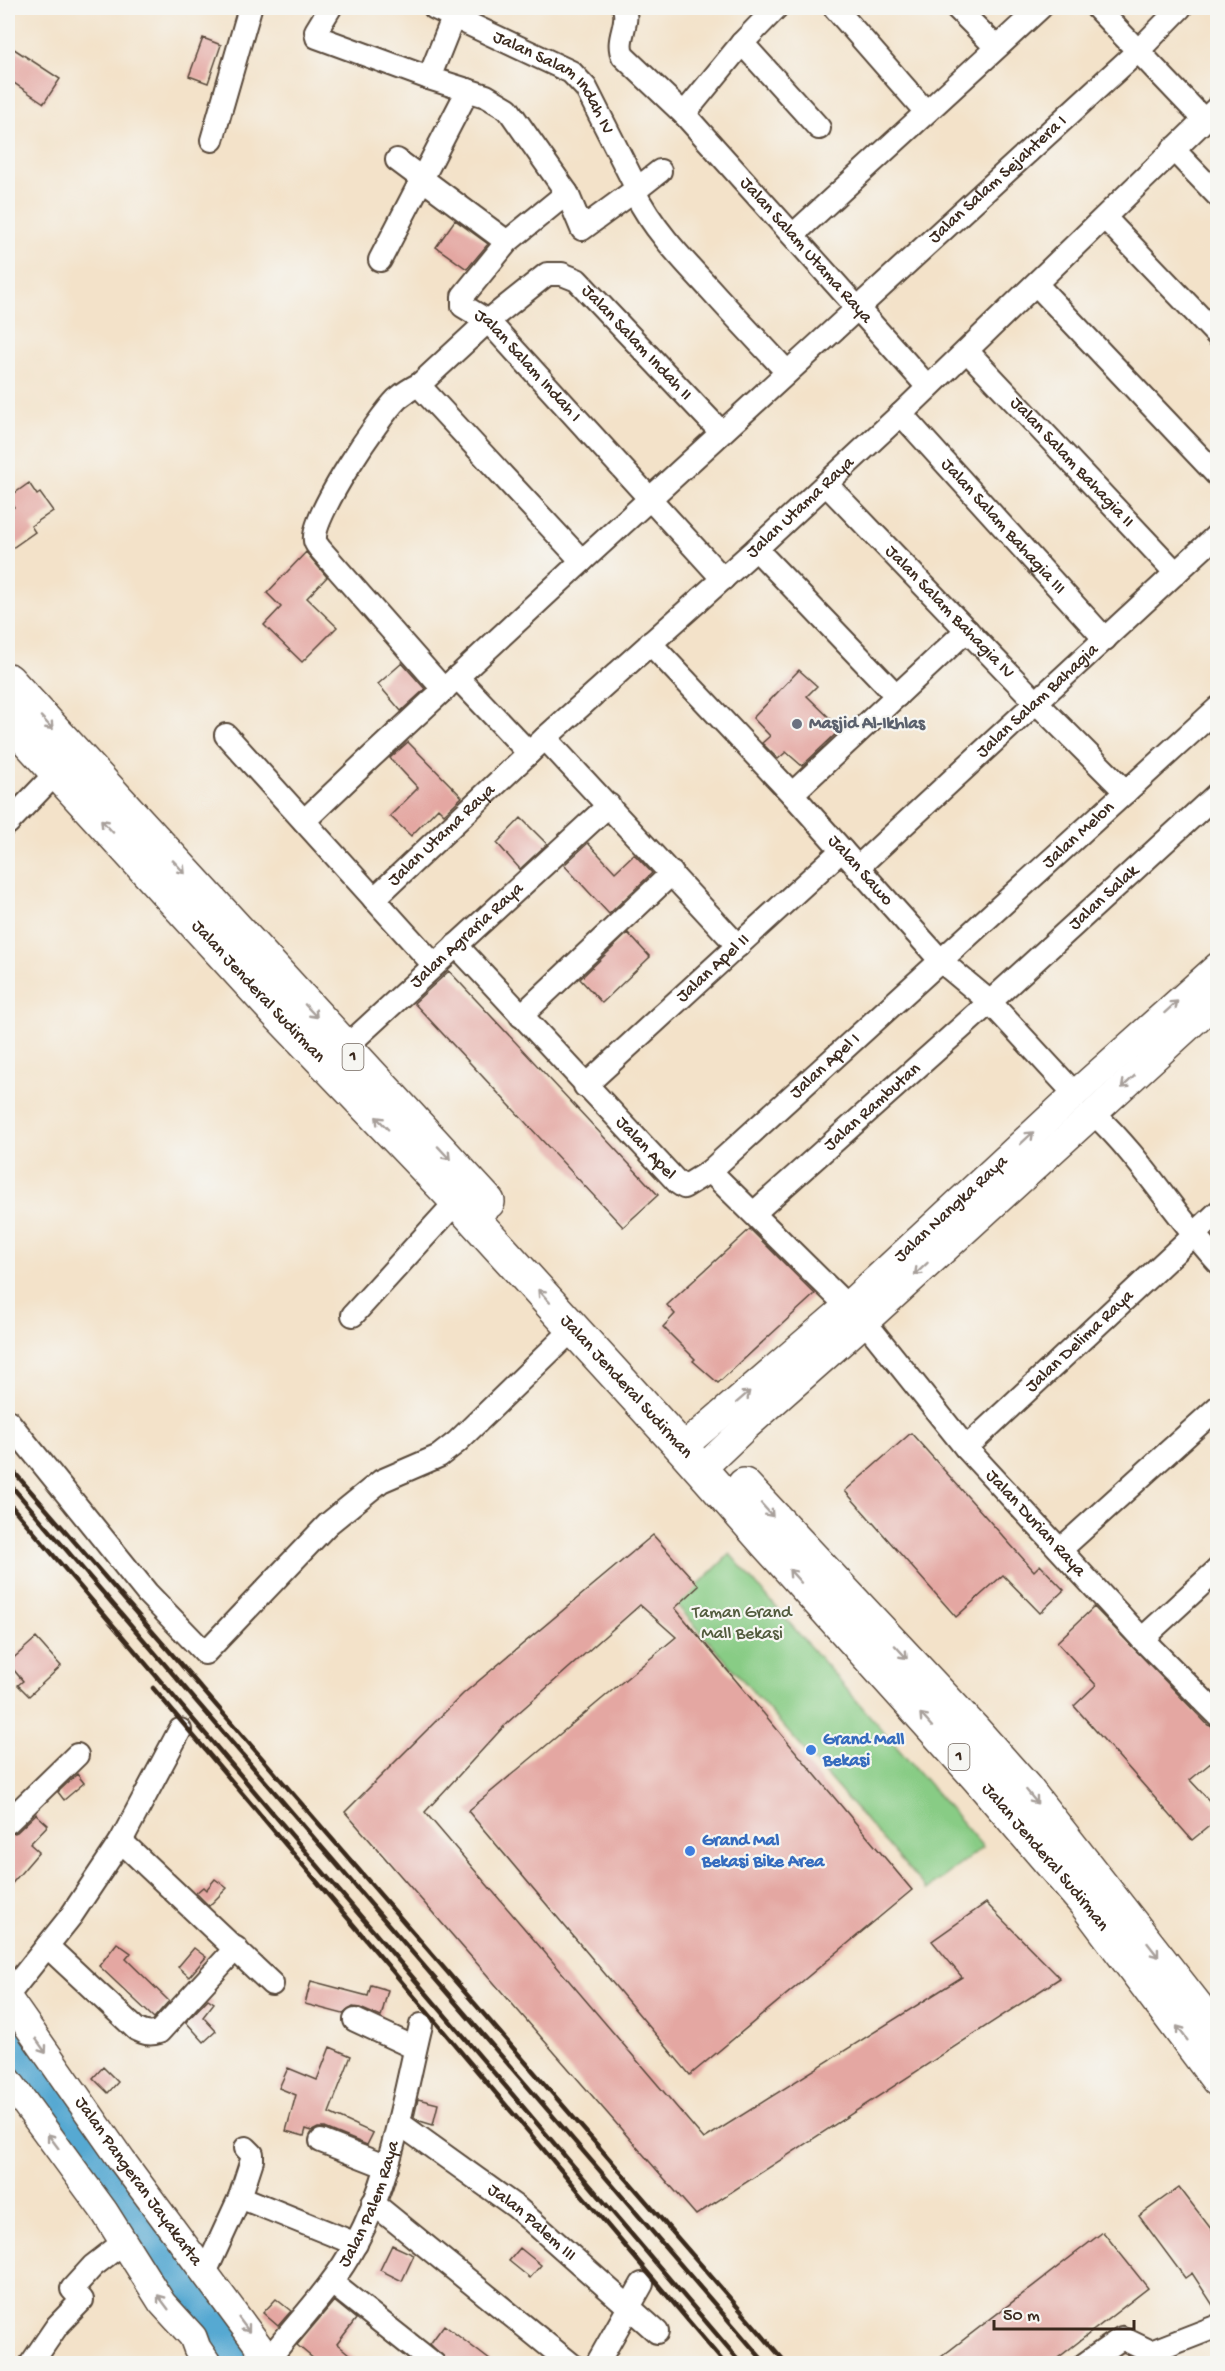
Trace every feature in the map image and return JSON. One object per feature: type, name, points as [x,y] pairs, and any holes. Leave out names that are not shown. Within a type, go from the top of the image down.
[{"type":"highway","name":"Jalan Jenderal Sudirman","points":[[8,680],[335,1056],[457,1201],[573,1329],[700,1452],[984,1741],[1026,1789],[1218,2080]]},
{"type":"highway","name":"Jalan Jenderal Sudirman","points":[[8,719],[335,1056],[450,1160],[700,1452]]},
{"type":"highway","name":"Jalan Jenderal Sudirman","points":[[1094,1895],[1218,2034]]},
{"type":"street","points":[[212,140],[250,8]]},
{"type":"street","points":[[330,8],[316,31],[317,37],[486,96],[508,109],[567,193],[582,229],[660,171]]},
{"type":"street","name":"Jalan Salam Utama Raya","points":[[626,8],[627,16],[619,47],[623,56],[684,114],[928,387]]},
{"type":"street","points":[[684,114],[770,8]]},
{"type":"street","points":[[835,8],[926,112]]},
{"type":"street","points":[[957,8],[996,47]]},
{"type":"street","points":[[793,235],[1040,8]]},
{"type":"street","points":[[1097,8],[1139,50],[1211,114]]},
{"type":"street","name":"Jalan Salam Sejahtera I","points":[[858,308],[1139,50],[1180,8]]},
{"type":"street","points":[[429,78],[448,10]]},
{"type":"street","name":"Jalan Salam Indah IV","points":[[448,10],[558,64],[579,80],[586,88],[641,205],[659,231],[788,372]]},
{"type":"street","points":[[742,44],[819,128]]},
{"type":"street","points":[[380,261],[468,90]]},
{"type":"street","name":"Jalan Utama Raya","points":[[374,899],[537,745],[756,549],[901,414],[1105,218],[1173,148],[1211,114]]},
{"type":"street","points":[[1173,148],[1218,196]]},
{"type":"street","points":[[397,160],[507,242]]},
{"type":"street","name":"Jalan Salam Indah I","points":[[567,193],[507,242],[462,301],[463,306],[488,321],[651,497],[723,579]]},
{"type":"street","points":[[1105,218],[1218,336]]},
{"type":"street","name":"Jalan Salam Indah II","points":[[450,683],[320,549],[315,537],[320,515],[332,492],[395,400],[420,384],[488,321],[547,274],[570,276],[577,280],[721,432]]},
{"type":"street","points":[[1036,284],[1218,476]]},
{"type":"street","points":[[304,821],[721,432],[858,308]]},
{"type":"street","name":"Jalan Salam Bahagia II","points":[[967,351],[1176,573]]},
{"type":"street","points":[[420,384],[582,561]]},
{"type":"street","name":"Jalan Salam Bahagia III","points":[[901,414],[1105,639]]},
{"type":"street","name":"Jalan Salam Bahagia IV","points":[[826,484],[1126,792]]},
{"type":"street","name":"Jalan Salam Bahagia","points":[[857,868],[1218,534]]},
{"type":"street","points":[[756,549],[897,696]]},
{"type":"street","points":[[792,794],[967,630]]},
{"type":"street","name":"Jalan Sawo","points":[[650,643],[792,794],[942,962],[990,1002],[1075,1094]]},
{"type":"street","points":[[450,683],[537,745],[609,805],[738,946]]},
{"type":"street","name":"Jalan Melon","points":[[942,962],[1218,708]]},
{"type":"street","points":[[226,735],[434,965]]},
{"type":"street","points":[[8,823],[57,772]]},
{"type":"street","name":"Jalan Salak","points":[[990,1002],[1218,793]]},
{"type":"street","name":"Jalan Agraria Raya","points":[[335,1056],[609,805]]},
{"type":"street","name":"Jalan Apel II","points":[[585,1086],[842,850]]},
{"type":"street","points":[[521,1016],[672,873]]},
{"type":"street","name":"Jalan Apel","points":[[456,945],[585,1086],[681,1186],[689,1185],[710,1171]]},
{"type":"street","name":"Jalan Apel I","points":[[710,1171],[942,962]]},
{"type":"street","name":"Jalan Nangka Raya","points":[[700,1452],[856,1314],[993,1186],[1075,1094],[1218,966]]},
{"type":"street","name":"Jalan Nangka Raya","points":[[993,1186],[1094,1114],[1218,1000]]},
{"type":"street","name":"Jalan Rambutan","points":[[754,1213],[990,1002]]},
{"type":"street","points":[[1094,1114],[1113,1132],[1192,1234],[1218,1262]]},
{"type":"street","points":[[710,1171],[856,1314]]},
{"type":"street","points":[[353,1315],[457,1201]]},
{"type":"street","name":"Jalan Delima Raya","points":[[966,1448],[1218,1212]]},
{"type":"street","name":"Jalan Durian Raya","points":[[856,1314],[966,1448],[1142,1639],[1218,1715]]},
{"type":"street","points":[[8,1421],[147,1593],[205,1653],[328,1524],[381,1481],[439,1456],[457,1442],[573,1329]]},
{"type":"street","points":[[1061,1549],[1218,1407]]},
{"type":"street","points":[[1142,1639],[1218,1569]]},
{"type":"street","points":[[8,1997],[71,1916],[121,1841],[180,1730]]},
{"type":"street","points":[[8,1822],[77,1755]]},
{"type":"street","points":[[121,1841],[272,1984]]},
{"type":"street","points":[[47,1946],[136,2029],[152,2034],[159,2032],[236,1948]]},
{"type":"street","name":"Jalan Pangeran Jayakarta","points":[[8,1997],[122,2161],[267,2362]]},
{"type":"street","points":[[355,2020],[415,2048]]},
{"type":"street","name":"Jalan Palem Raya","points":[[267,2362],[332,2283],[356,2244],[387,2167],[421,2025]]},
{"type":"street","points":[[8,2080],[104,2211],[162,2303],[193,2337],[197,2348],[208,2364]]},
{"type":"street","name":"Jalan Palem III","points":[[399,2122],[516,2207],[657,2332]]},
{"type":"street","points":[[321,2141],[387,2167]]},
{"type":"street","points":[[205,2273],[240,2197],[252,2160],[252,2154],[246,2148]]},
{"type":"street","points":[[240,2197],[356,2244]]},
{"type":"street","points":[[373,2203],[571,2364]]},
{"type":"street","points":[[31,2364],[57,2326],[82,2300],[72,2289],[93,2266],[124,2242]]},
{"type":"street","points":[[332,2283],[434,2364]]},
{"type":"street","points":[[597,2364],[642,2284]]},
{"type":"street","points":[[1085,2364],[1122,2338],[1151,2352],[1218,2326]]},
{"type":"green space","name":"Taman Grand Mall Bekasi","points":[[730,1554],[983,1847],[927,1890],[677,1605]]},
{"type":"water","points":[[8,1998],[272,2363],[208,2363],[8,2080]]},
{"type":"building","points":[[203,38],[221,45],[208,83],[189,76]]},
{"type":"building","points":[[8,45],[60,79],[44,103],[8,79]]},
{"type":"building","points":[[455,220],[488,244],[467,269],[436,247]]},
{"type":"building","points":[[29,483],[37,495],[40,493],[53,511],[31,526],[35,532],[8,551],[8,511],[14,507],[8,498]]},
{"type":"building","points":[[306,552],[327,577],[307,598],[337,627],[302,662],[264,625],[281,607],[267,593]]},
{"type":"building","points":[[402,663],[425,689],[401,711],[378,684]]},
{"type":"building","name":"Masjid Al-Ikhlas","points":[[799,670],[817,686],[807,696],[841,729],[802,766],[786,752],[778,759],[762,743],[770,736],[753,718]]},
{"type":"building","points":[[408,742],[462,797],[444,814],[438,808],[411,836],[390,816],[418,788],[390,758]]},
{"type":"building","points":[[521,818],[547,844],[520,869],[497,843]]},
{"type":"building","points":[[588,843],[615,872],[634,854],[652,873],[609,914],[564,865]]},
{"type":"building","points":[[628,933],[650,957],[602,1003],[580,979]]},
{"type":"building","points":[[449,971],[658,1195],[623,1227],[414,1003]]},
{"type":"building","points":[[750,1229],[815,1294],[718,1383],[693,1361],[695,1359],[663,1327],[675,1314],[667,1305]]},
{"type":"building","points":[[911,1433],[1034,1571],[1040,1565],[1064,1590],[1040,1613],[1003,1575],[956,1617],[845,1491]]},
{"type":"building","points":[[653,1535],[699,1586],[675,1608],[912,1890],[690,2075],[468,1811],[676,1637],[640,1605],[507,1723],[425,1812],[704,2139],[962,1977],[932,1941],[986,1903],[1060,1978],[696,2215],[345,1812],[463,1694]]},
{"type":"building","points":[[1094,1607],[1208,1725],[1218,1729],[1218,1757],[1190,1780],[1218,1810],[1218,1819],[1192,1840],[1074,1706],[1096,1685],[1057,1642]]},
{"type":"building","points":[[36,1638],[61,1666],[29,1696],[18,1685],[23,1681],[8,1663]]},
{"type":"building","points":[[77,1774],[84,1783],[64,1800],[58,1792]]},
{"type":"building","points":[[36,1814],[48,1825],[30,1844],[39,1852],[8,1888],[8,1835],[17,1832]]},
{"type":"building","points":[[215,1879],[227,1888],[209,1906],[196,1893],[203,1887],[206,1890]]},
{"type":"building","points":[[117,1943],[131,1953],[126,1959],[169,2001],[154,2018],[99,1966]]},
{"type":"building","points":[[194,1948],[206,1957],[189,1977],[178,1967]]},
{"type":"building","points":[[311,1981],[368,1996],[371,1985],[388,1990],[381,2017],[360,2008],[353,2007],[343,2014],[305,2004]]},
{"type":"building","points":[[208,1999],[214,2003],[203,2017],[216,2031],[204,2042],[186,2022]]},
{"type":"building","points":[[330,2047],[351,2056],[329,2113],[373,2133],[367,2145],[325,2128],[312,2131],[306,2129],[304,2136],[286,2131],[296,2095],[279,2088],[288,2068],[317,2080]]},
{"type":"building","points":[[103,2067],[118,2082],[108,2093],[93,2078]]},
{"type":"building","points":[[418,2099],[438,2104],[433,2125],[414,2117]]},
{"type":"building","points":[[1179,2187],[1218,2238],[1218,2313],[1192,2273],[1185,2278],[1139,2216]]},
{"type":"building","points":[[1103,2232],[1148,2288],[1050,2364],[932,2364]]},
{"type":"building","points":[[392,2245],[414,2255],[402,2281],[380,2270]]},
{"type":"building","points":[[520,2248],[541,2265],[530,2278],[509,2261]]},
{"type":"building","points":[[276,2299],[291,2311],[278,2326],[263,2313]]},
{"type":"building","points":[[334,2301],[356,2319],[337,2344],[361,2364],[320,2364],[297,2345]]},
{"type":"building","points":[[444,2325],[495,2364],[450,2364],[430,2344]]},
{"type":"railway","points":[[8,1465],[787,2364]]},
{"type":"railway","points":[[8,1482],[766,2364]]},
{"type":"railway","points":[[8,1502],[742,2364]]},
{"type":"railway","points":[[153,1688],[725,2364]]},
{"type":"place","name":"Masjid Al-Ikhlas","points":[[797,724]]},
{"type":"place","name":"Grand Mall Bekasi","points":[[811,1750]]},
{"type":"place","name":"Grand Mal Bekasi Bike Area","points":[[690,1851]]}]
